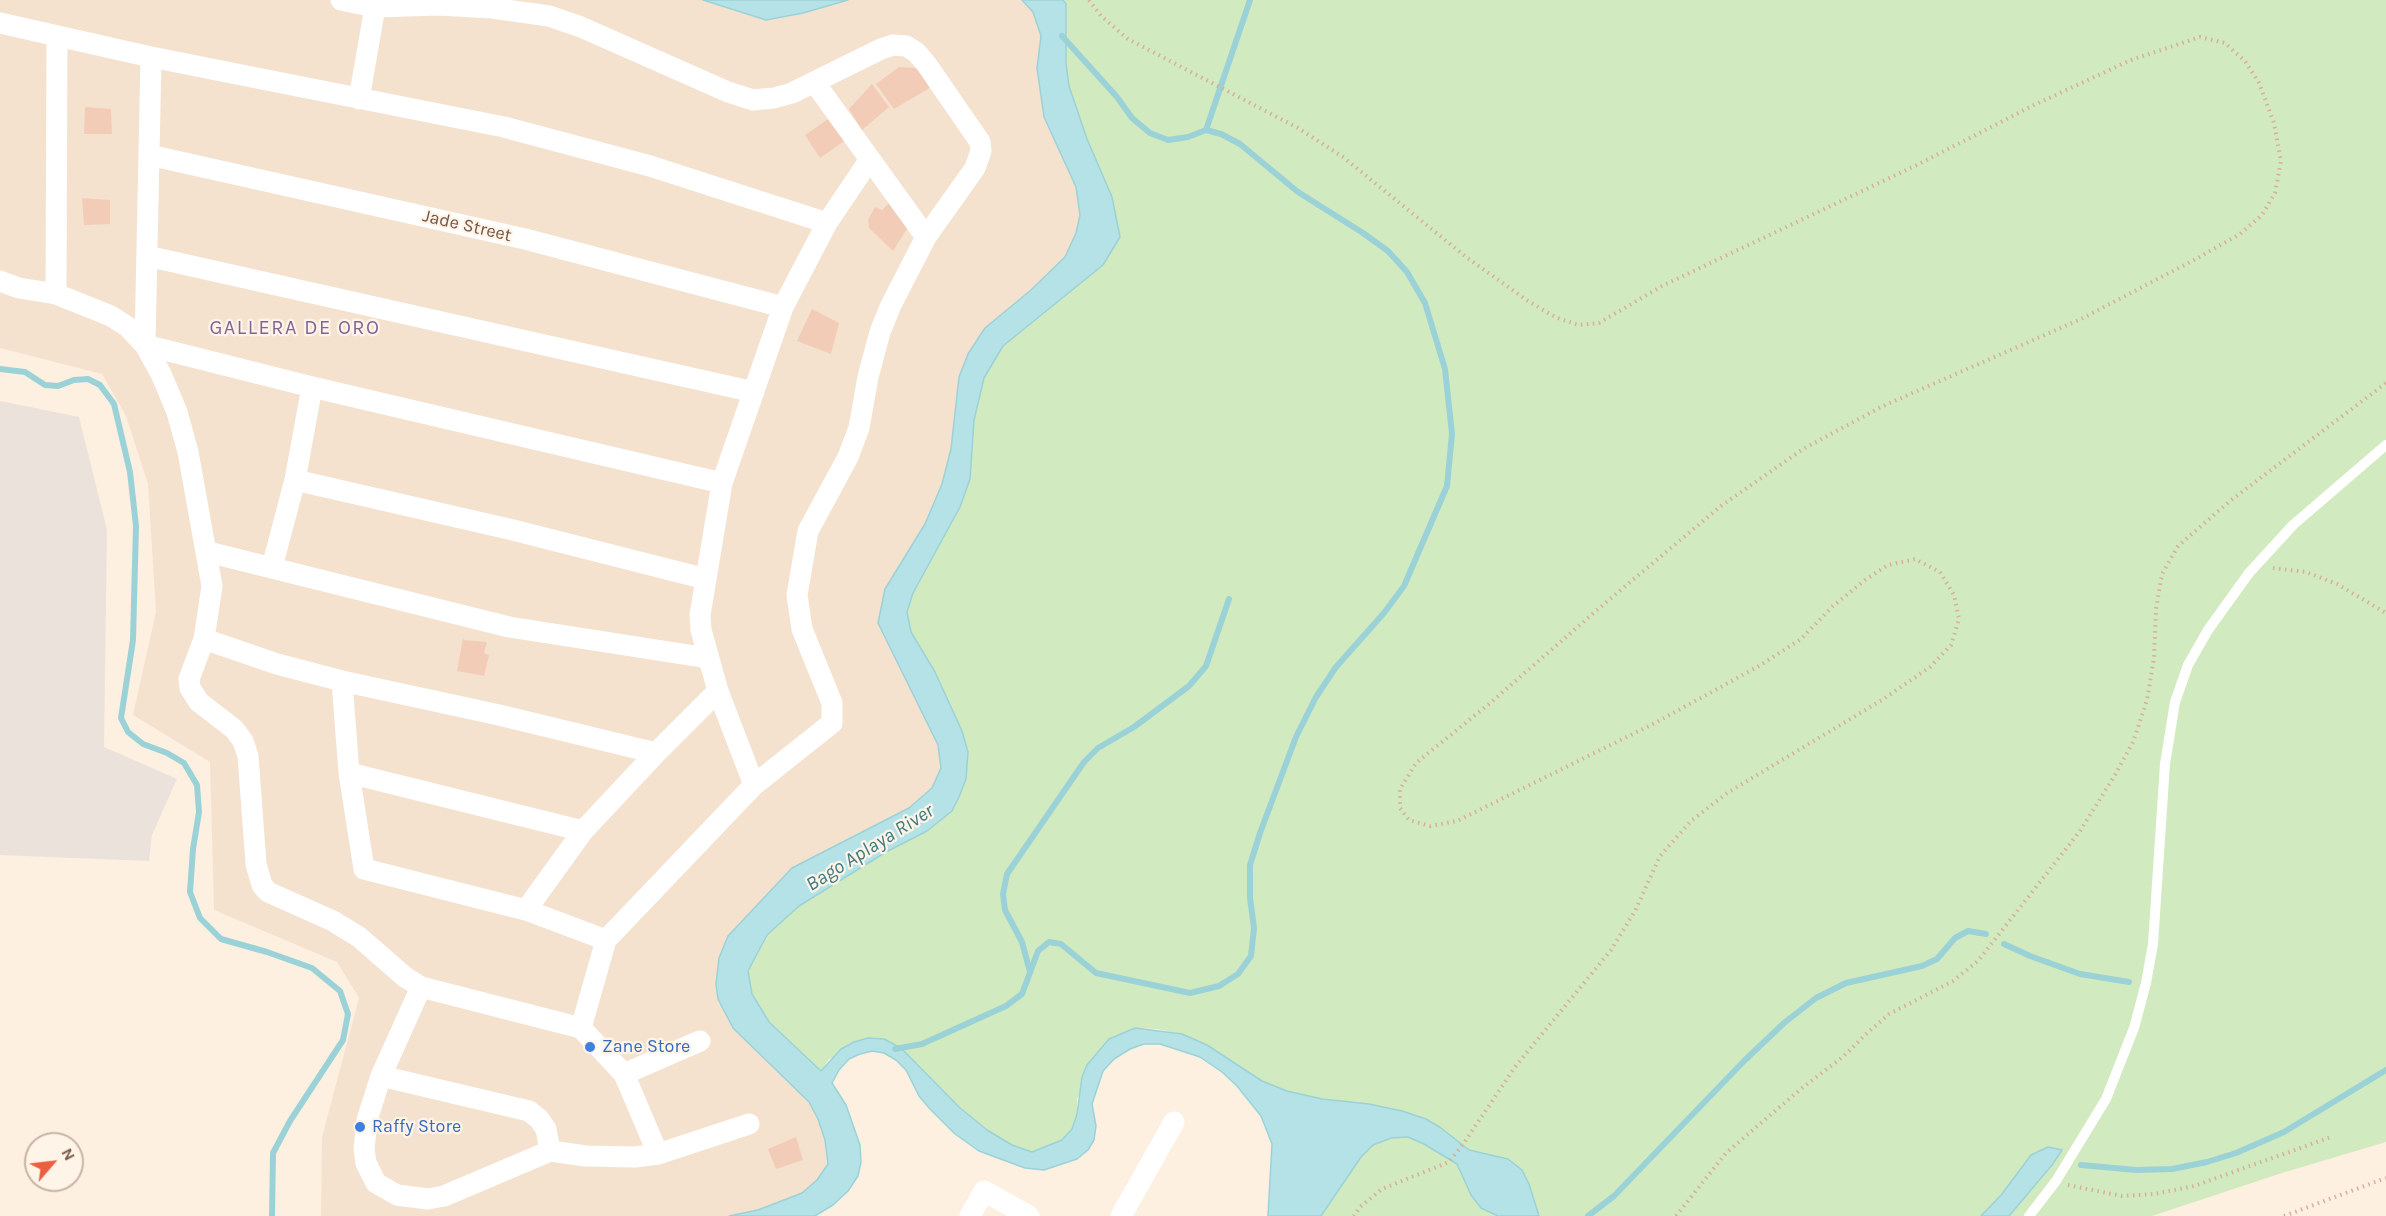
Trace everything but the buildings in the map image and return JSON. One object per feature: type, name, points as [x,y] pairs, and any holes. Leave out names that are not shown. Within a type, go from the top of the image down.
[{"type":"street","points":[[341,0],[375,7],[439,5],[492,8],[549,16],[581,27],[728,92],[753,100],[774,98],[815,83],[893,45],[906,46],[916,52],[927,65],[980,142],[981,151],[975,168],[926,237],[880,332],[868,378],[859,428],[848,457],[808,531],[797,595],[802,629],[832,703],[832,723],[754,785],[606,940],[581,1028]]},
{"type":"street","points":[[359,99],[375,7]]},
{"type":"street","points":[[0,23],[152,57],[504,127],[650,166],[827,223]]},
{"type":"street","points":[[56,294],[57,37]]},
{"type":"street","points":[[145,345],[152,57]]},
{"type":"street","points":[[815,83],[926,237]]},
{"type":"street","name":"Jade Street","points":[[149,155],[525,239],[783,308]]},
{"type":"street","points":[[754,785],[718,691],[708,658],[700,615],[722,483],[783,308],[827,223],[870,159]]},
{"type":"street","points":[[147,256],[754,392]]},
{"type":"street","points":[[0,281],[19,288],[56,294],[111,316],[128,327],[145,345],[161,374],[177,412],[188,452],[208,552],[212,586],[204,639],[191,670],[190,688],[199,702],[234,729],[243,741],[248,756],[256,864],[262,885],[268,892],[333,921],[421,987],[581,1028],[624,1074],[658,1154]]},
{"type":"street","points":[[145,345],[312,387],[722,483]]},
{"type":"street","points":[[272,567],[295,480],[312,387]]},
{"type":"street","points":[[295,480],[513,530],[706,579]]},
{"type":"street","points":[[208,552],[509,627],[708,658]]},
{"type":"street","points":[[204,639],[277,664],[342,681],[499,715],[656,753]]},
{"type":"street","points":[[342,681],[349,773],[364,869],[526,910],[606,940]]},
{"type":"street","points":[[526,910],[584,831],[656,753],[718,691]]},
{"type":"street","points":[[349,773],[584,831]]},
{"type":"street","points":[[421,987],[381,1076],[367,1120],[364,1149],[371,1174],[376,1183],[386,1191],[411,1198],[428,1199],[444,1196],[550,1151],[618,1157],[658,1154],[749,1124]]},
{"type":"street","points":[[624,1074],[700,1041]]},
{"type":"street","points":[[381,1076],[529,1111],[539,1119],[546,1130],[550,1151]]},
{"type":"street","points":[[1121,1216],[1174,1122]]},
{"type":"street","points":[[970,1216],[984,1191],[1029,1216]]},
{"type":"lane","points":[[2029,1216],[2056,1181],[2106,1099],[2134,1028],[2153,944],[2165,764],[2175,702],[2193,656],[2208,630],[2249,573],[2293,525],[2386,445]]},
{"type":"path","points":[[1089,0],[1101,16],[1128,39],[1298,128],[1343,157],[1475,263],[1528,301],[1555,317],[1578,325],[1599,323],[1662,286],[2131,60],[2200,38],[2225,43],[2245,61],[2259,83],[2274,123],[2281,161],[2275,193],[2262,215],[2240,234],[2081,319],[1883,406],[1803,449],[1721,506],[1416,763],[1400,789],[1400,808],[1409,820],[1430,826],[1457,821],[1655,723],[1759,666],[1801,639],[1833,606],[1865,580],[1888,566],[1915,559],[1940,572],[1954,595],[1959,619],[1951,645],[1930,667],[1882,700],[1727,793],[1691,821],[1660,856],[1635,911],[1611,950],[1515,1067],[1449,1162],[1382,1189],[1360,1207],[1354,1216]]},
{"type":"path","points":[[1676,1216],[1726,1153],[1802,1088],[1845,1056],[1889,1014],[1953,981],[1978,961],[2080,831],[2133,742],[2147,700],[2154,658],[2156,609],[2162,574],[2178,546],[2230,501],[2386,383]]},
{"type":"path","points":[[2249,573],[2272,568],[2307,572],[2337,584],[2386,613]]},
{"type":"path","points":[[2056,1181],[2122,1196],[2154,1194],[2194,1186],[2331,1137]]},
{"type":"path","points":[[2284,1216],[2386,1178]]},
{"type":"shaded area","points":[[0,0],[703,0],[726,8],[803,13],[848,0],[1022,0],[1033,12],[1041,37],[1037,68],[1044,117],[1076,187],[1080,215],[1076,233],[1065,257],[1031,290],[951,449],[942,484],[925,524],[885,589],[938,745],[941,768],[932,788],[909,808],[792,868],[728,936],[719,958],[716,984],[769,1061],[809,1102],[818,1119],[825,1140],[828,1164],[817,1180],[802,1193],[758,1210],[728,1216],[321,1216],[322,1137],[359,998],[337,962],[214,910],[210,762],[133,715],[156,612],[148,484],[126,416],[102,374],[0,348]]},
{"type":"shaded area","points":[[0,401],[79,417],[107,530],[104,747],[177,779],[152,835],[149,861],[0,855]]},
{"type":"green space","points":[[1063,0],[2386,0],[2386,1142],[2282,1173],[2152,1216],[1321,1216],[1361,1157],[1373,1145],[1391,1138],[1408,1137],[1424,1144],[1441,1128],[1426,1119],[1402,1111],[1369,1104],[1322,1099],[1287,1091],[1262,1081],[1182,1034],[1157,1029],[1136,1028],[1077,1098],[1077,1114],[1073,1129],[1062,1140],[1032,1152],[1012,1145],[987,1130],[959,1107],[901,1048],[884,1039],[829,1059],[821,1071],[769,1022],[752,994],[748,971],[767,935],[799,906],[886,852],[927,831],[952,811],[966,779],[951,706],[935,672],[911,632],[907,612],[913,593],[970,479],[974,420],[984,378],[1003,346],[1103,265],[1120,237],[1069,86],[1066,63],[1066,4]]},
{"type":"water","points":[[703,0],[848,0],[803,13],[766,20]]},
{"type":"water","name":"Bago Aplaya River","points":[[1022,0],[1063,0],[1066,4],[1066,63],[1069,86],[1087,139],[1112,197],[1120,237],[1103,265],[1003,346],[984,378],[974,420],[970,479],[960,507],[913,593],[907,612],[911,632],[935,672],[962,731],[968,752],[966,779],[959,797],[952,811],[927,831],[886,852],[799,906],[767,935],[748,971],[752,994],[769,1022],[821,1071],[841,1049],[854,1042],[868,1038],[884,1039],[901,1048],[959,1107],[987,1130],[1012,1145],[1032,1152],[1062,1140],[1072,1129],[1077,1114],[1082,1077],[1087,1065],[1109,1039],[1135,1028],[1182,1034],[1207,1045],[1262,1081],[1287,1091],[1322,1099],[1369,1104],[1402,1111],[1426,1119],[1469,1150],[1508,1159],[1522,1170],[1539,1216],[1498,1216],[1481,1208],[1471,1195],[1457,1164],[1408,1137],[1391,1138],[1373,1145],[1361,1157],[1321,1216],[1268,1216],[1272,1144],[1261,1116],[1237,1086],[1200,1057],[1160,1044],[1144,1044],[1114,1059],[1103,1071],[1092,1104],[1096,1126],[1094,1140],[1088,1150],[1077,1159],[1044,1170],[1025,1168],[979,1151],[955,1134],[930,1109],[919,1096],[906,1070],[896,1060],[884,1053],[872,1051],[860,1054],[849,1059],[839,1070],[832,1083],[846,1105],[860,1145],[861,1162],[858,1176],[848,1191],[833,1205],[815,1216],[729,1216],[758,1210],[802,1193],[817,1180],[828,1164],[825,1140],[809,1102],[733,1028],[718,999],[716,984],[719,958],[728,936],[792,868],[909,808],[932,788],[941,768],[938,745],[878,623],[885,589],[925,524],[942,484],[951,449],[959,377],[968,354],[985,328],[1031,290],[1065,257],[1076,233],[1080,215],[1076,187],[1044,117],[1037,68],[1041,36],[1033,12]]},
{"type":"water","points":[[2048,1147],[2062,1150],[2009,1216],[1981,1216],[2002,1194],[2031,1155]]},
{"type":"waterway","points":[[1206,130],[1250,0]]},
{"type":"waterway","points":[[895,1049],[922,1044],[1006,1006],[1022,994],[1038,951],[1049,942],[1061,944],[1096,973],[1190,993],[1219,986],[1238,974],[1251,956],[1254,928],[1250,898],[1250,865],[1296,737],[1316,697],[1336,667],[1384,613],[1404,586],[1447,486],[1452,434],[1445,369],[1425,303],[1407,272],[1388,251],[1298,192],[1240,144],[1221,134],[1206,130],[1188,137],[1168,140],[1150,133],[1132,118],[1117,97],[1062,36]]},
{"type":"waterway","points":[[0,369],[25,372],[45,385],[58,386],[74,380],[88,379],[100,385],[114,404],[130,472],[136,526],[133,640],[121,718],[128,732],[143,744],[167,753],[184,763],[197,785],[199,812],[193,849],[190,892],[200,918],[221,939],[312,968],[340,991],[348,1014],[343,1040],[290,1121],[273,1153],[272,1216]]},
{"type":"waterway","points":[[1030,972],[1022,942],[1005,910],[1003,894],[1007,874],[1084,762],[1098,748],[1134,727],[1189,686],[1206,666],[1229,599]]},
{"type":"waterway","points":[[1588,1216],[1614,1196],[1744,1061],[1784,1023],[1816,998],[1846,983],[1922,966],[1937,959],[1955,938],[1968,931],[1986,934]]},
{"type":"waterway","points":[[2004,944],[2080,974],[2129,982]]},
{"type":"waterway","points":[[2081,1165],[2136,1170],[2172,1169],[2236,1153],[2284,1132],[2386,1070]]},
{"type":"place","name":"Zane Store","points":[[590,1047]]},
{"type":"place","name":"Raffy Store","points":[[360,1127]]},
{"type":"district","name":"GALLERA DE ORO","points":[[295,328]]}]
